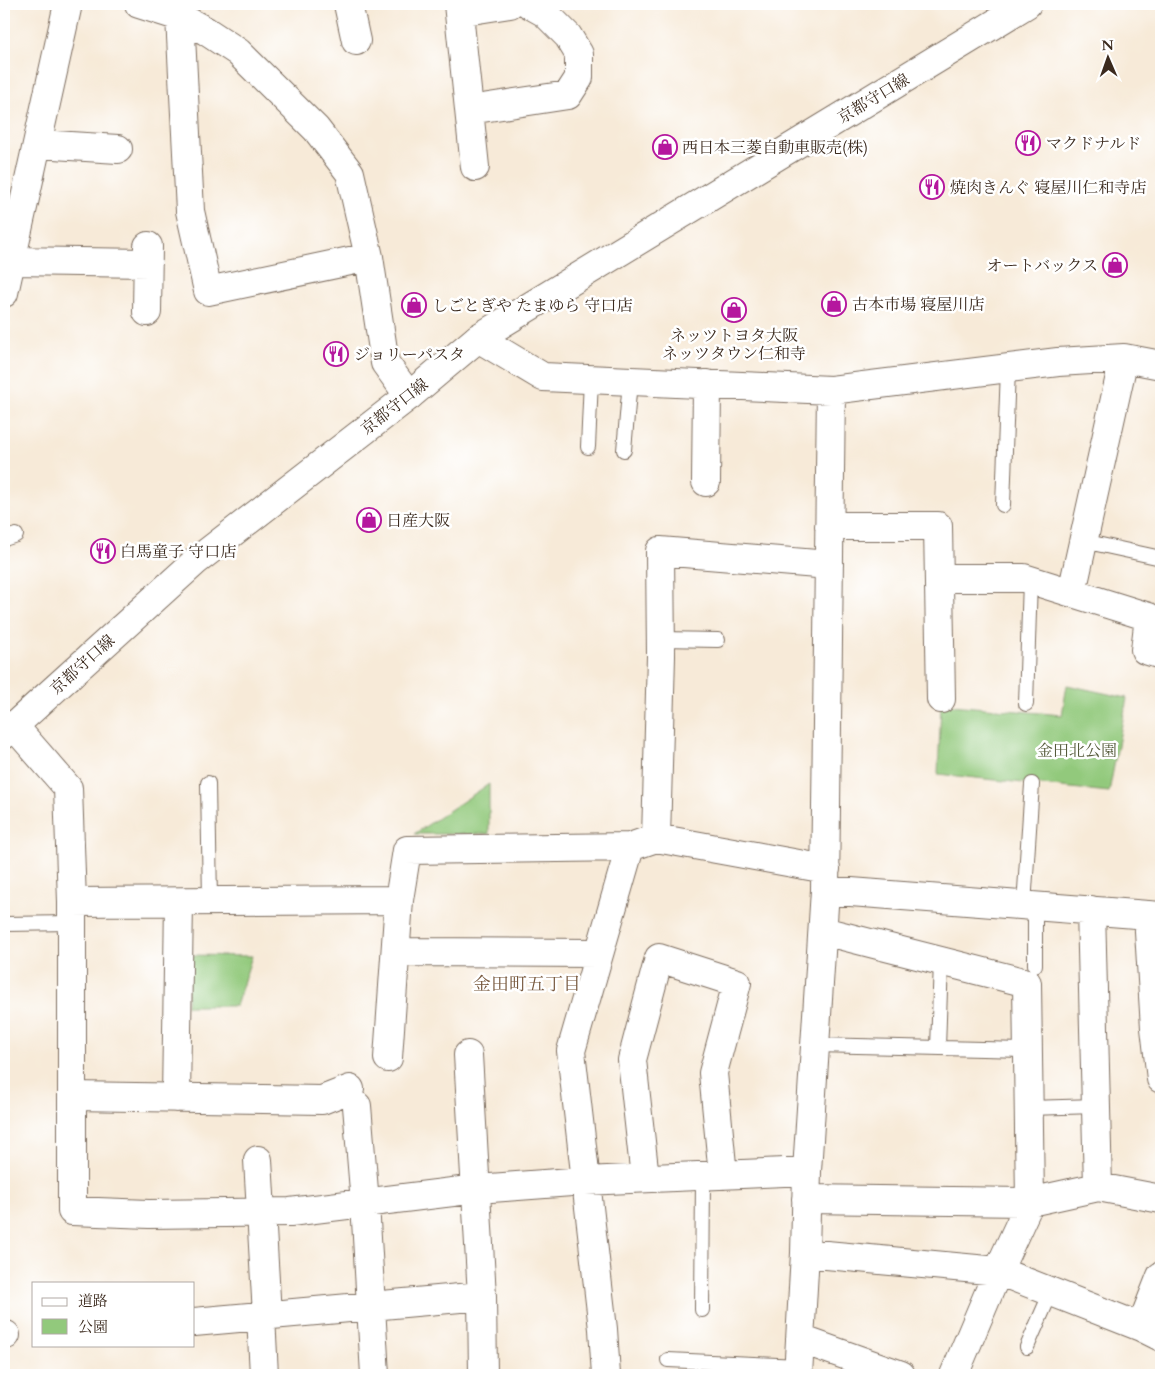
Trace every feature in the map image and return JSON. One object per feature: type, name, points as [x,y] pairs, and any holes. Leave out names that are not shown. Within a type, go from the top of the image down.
[{"type":"street","points":[[4,293],[8,262],[38,144],[68,4]]},
{"type":"street","points":[[139,4],[180,17],[238,52],[316,129],[350,173],[369,257],[385,363],[408,396]]},
{"type":"street","points":[[348,4],[356,40]]},
{"type":"street","points":[[475,167],[459,8],[510,4]]},
{"type":"street","points":[[469,110],[568,94],[578,78],[579,54],[568,36],[545,13],[529,4]]},
{"type":"street","name":"京都守口線","points":[[8,730],[196,561],[408,396],[478,338],[1027,4]]},
{"type":"street","points":[[180,17],[190,211],[208,291],[369,257]]},
{"type":"street","points":[[38,144],[118,149]]},
{"type":"street","points":[[8,262],[148,254],[148,312]]},
{"type":"street","points":[[478,338],[543,378],[831,390],[1058,362],[1124,358],[1161,365]]},
{"type":"street","points":[[1072,592],[1124,358]]},
{"type":"street","points":[[706,482],[707,384]]},
{"type":"street","points":[[799,1371],[807,1171],[826,879],[831,390]]},
{"type":"street","points":[[829,526],[938,526],[941,699]]},
{"type":"street","points":[[656,838],[661,639],[660,551],[829,565]]},
{"type":"street","points":[[939,578],[1024,578],[1149,617],[1145,650],[1161,654]]},
{"type":"street","points":[[8,730],[68,788],[72,912],[72,1211],[149,1214],[290,1212],[477,1189],[585,1180],[807,1171]]},
{"type":"street","points":[[388,1058],[399,900],[408,850],[630,847],[656,838],[826,879],[1030,905],[1155,915],[1155,1028],[1161,1079]]},
{"type":"street","points":[[606,1375],[603,1329],[571,1052],[630,847]]},
{"type":"street","points":[[72,912],[179,902],[399,900]]},
{"type":"street","points":[[176,1098],[179,902]]},
{"type":"street","points":[[1092,910],[1098,1187]]},
{"type":"street","points":[[823,931],[1027,983],[1030,1202],[998,1271],[954,1375]]},
{"type":"street","points":[[396,952],[599,953]]},
{"type":"street","points":[[645,1178],[632,1060],[659,958],[737,983],[713,1073],[713,1175]]},
{"type":"street","points":[[468,1055],[477,1189],[482,1296],[483,1375]]},
{"type":"street","points":[[72,1096],[322,1100],[353,1098],[365,1203],[376,1375]]},
{"type":"street","points":[[258,1160],[264,1315],[264,1375]]},
{"type":"street","points":[[806,1199],[1030,1202],[1098,1187],[1161,1198]]},
{"type":"street","points":[[805,1253],[998,1271],[1151,1332],[1161,1276]]},
{"type":"street","points":[[195,1322],[482,1296]]},
{"type":"street","points":[[800,1339],[901,1375]]},
{"type":"lane","points":[[1003,505],[1008,368]]},
{"type":"lane","points":[[588,447],[591,380]]},
{"type":"lane","points":[[624,450],[630,381]]},
{"type":"lane","points":[[1084,541],[1161,558]]},
{"type":"lane","points":[[1026,704],[1030,580]]},
{"type":"lane","points":[[661,639],[718,640]]},
{"type":"lane","points":[[208,783],[210,901]]},
{"type":"lane","points":[[1032,784],[1030,905],[1035,965]]},
{"type":"lane","points":[[4,924],[72,912]]},
{"type":"lane","points":[[938,1048],[941,961]]},
{"type":"lane","points":[[816,1045],[1028,1050]]},
{"type":"lane","points":[[1029,1108],[1096,1106]]},
{"type":"lane","points":[[702,1310],[713,1175]]},
{"type":"lane","points":[[1026,1348],[1051,1292]]},
{"type":"lane","points":[[668,1360],[799,1371]]},
{"type":"green space","name":"金田北公園","points":[[1067,685],[1127,698],[1109,792],[938,774],[941,704],[1062,715]]},
{"type":"green space","points":[[489,784],[489,834],[414,834]]},
{"type":"green space","points":[[188,955],[252,956],[236,1006],[187,1006]]},
{"type":"place","name":"マクドナルド","points":[[1028,143]]},
{"type":"place","name":"西日本三菱自動車販売(株)","points":[[665,147]]},
{"type":"place","name":"焼肉きんぐ 寝屋川仁和寺店","points":[[932,187]]},
{"type":"place","name":"オートバックス","points":[[1115,265]]},
{"type":"place","name":"古本市場 寝屋川店","points":[[834,304]]},
{"type":"place","name":"しごとぎや たまゆら 守口店","points":[[414,305]]},
{"type":"place","name":"ネッツトヨタ大阪 ネッツタウン仁和寺","points":[[734,310]]},
{"type":"place","name":"ジョリーパスタ","points":[[336,354]]},
{"type":"place","name":"日産大阪","points":[[369,520]]},
{"type":"place","name":"白馬童子 守口店","points":[[103,551]]},
{"type":"district","name":"金田町五丁目","points":[[527,984]]}]
